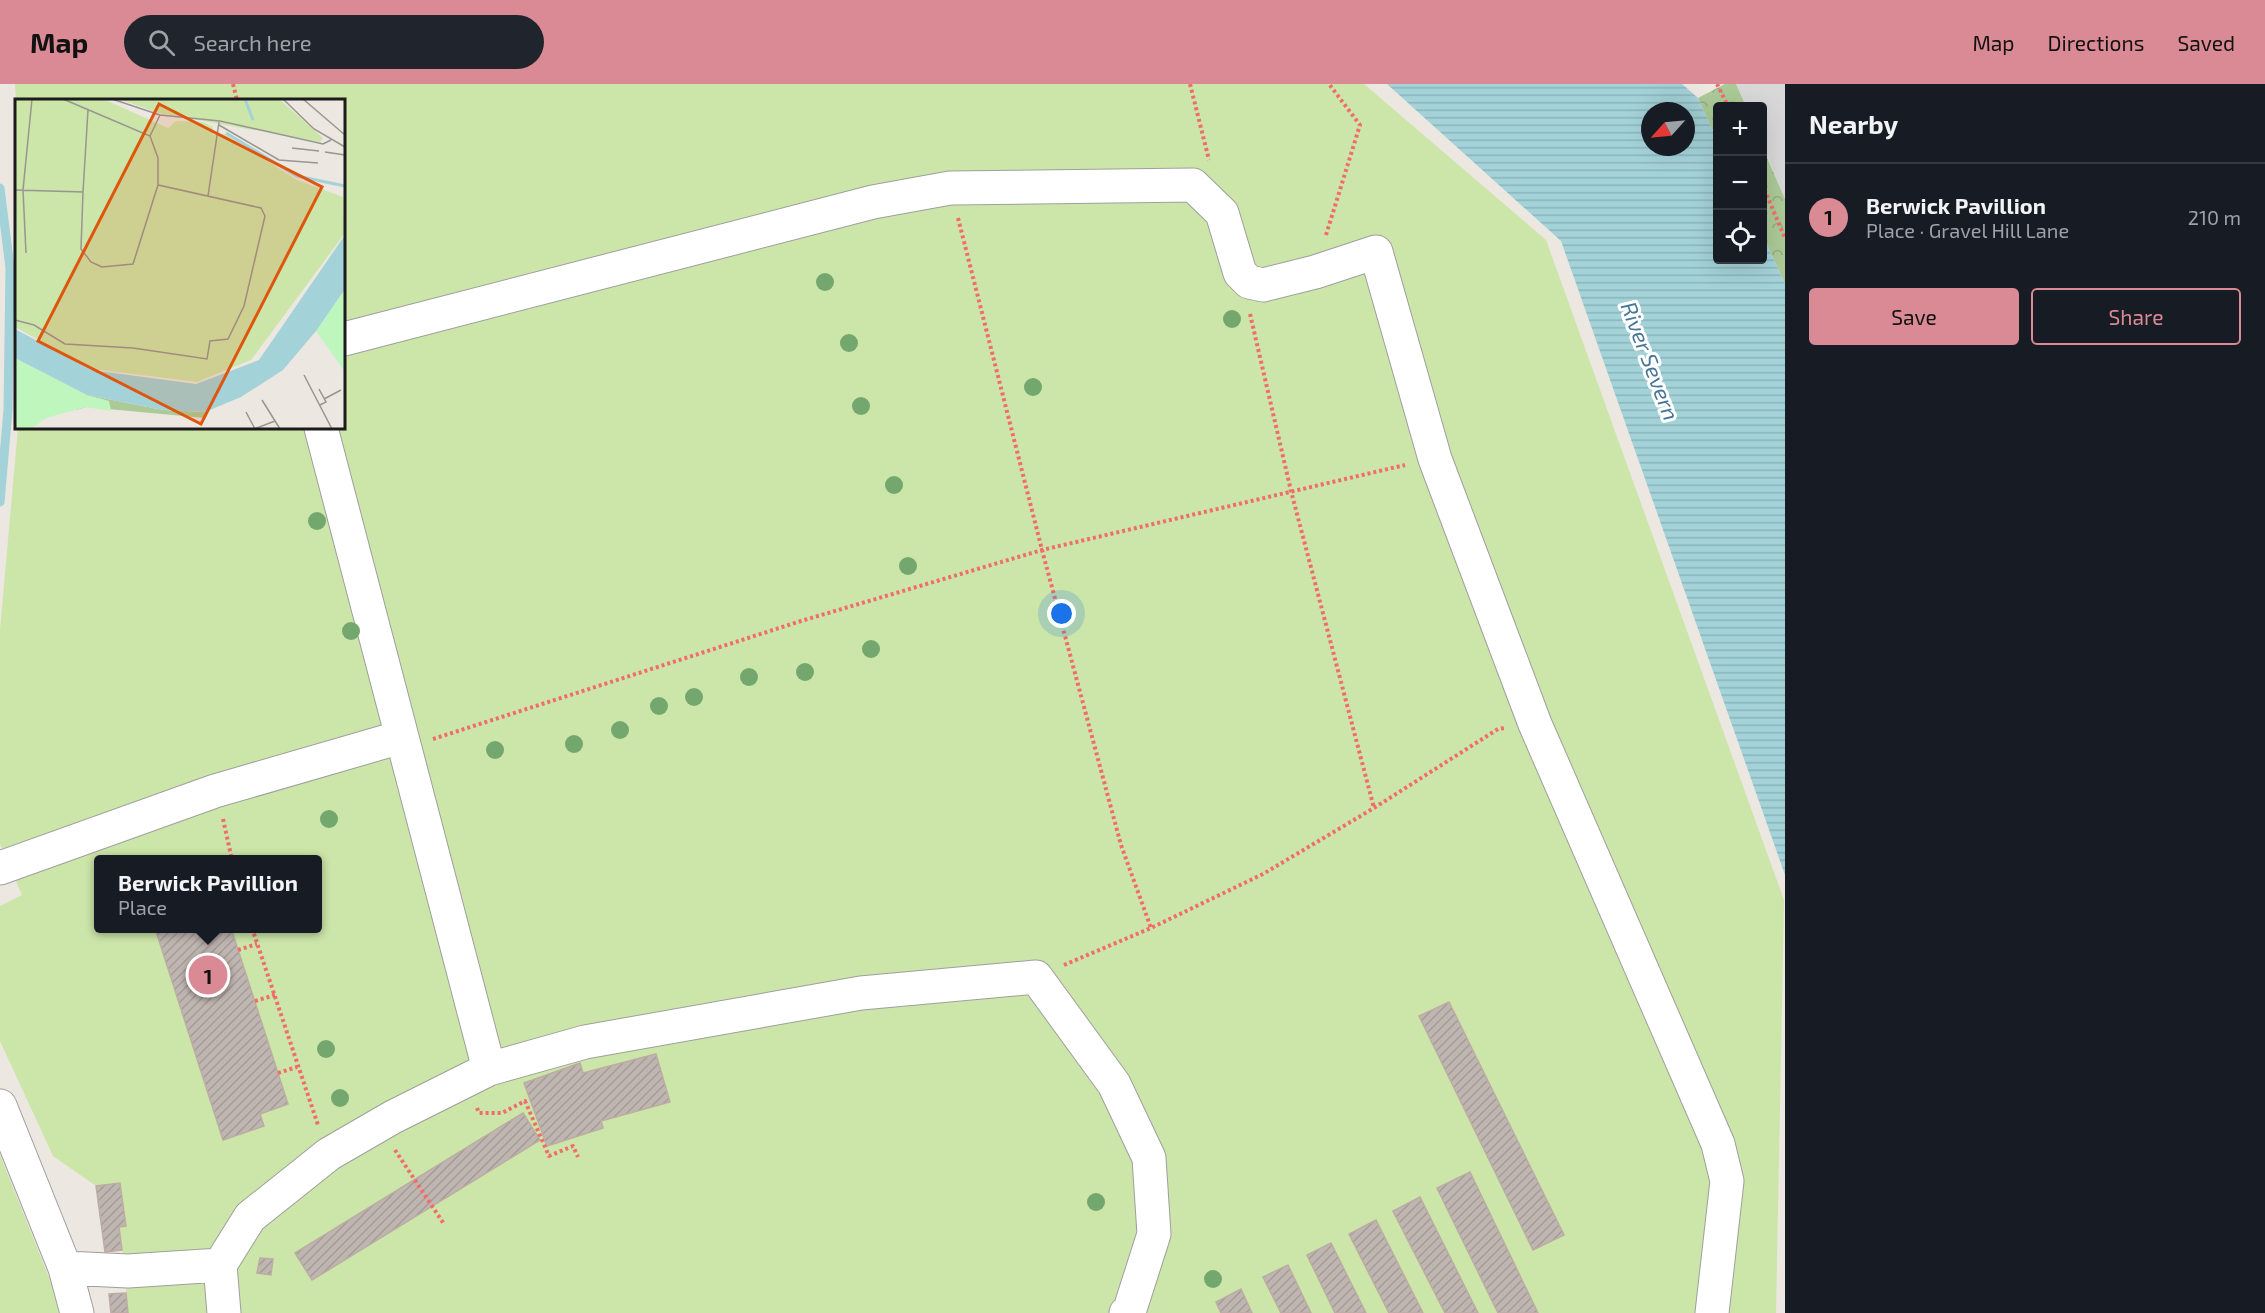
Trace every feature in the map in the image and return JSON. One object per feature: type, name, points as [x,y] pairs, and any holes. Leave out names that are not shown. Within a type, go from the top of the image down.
[{"type":"street","points":[[345,339],[861,205],[950,188],[1193,185],[1222,213],[1240,273],[1249,282],[1263,285],[1314,272],[1376,252],[1435,459],[1535,724],[1718,1144],[1727,1181],[1712,1313]]},
{"type":"street","points":[[321,429],[403,742],[477,1075]]},
{"type":"street","points":[[0,868],[215,790],[403,742]]},
{"type":"street","points":[[224,1313],[220,1265],[250,1217],[329,1154],[393,1117],[477,1075],[585,1042],[861,993],[1036,977],[1114,1084],[1149,1158],[1154,1234],[1130,1310],[1126,1313]]},
{"type":"street","points":[[0,1106],[65,1268],[77,1313]]},
{"type":"street","points":[[65,1268],[128,1271],[220,1265]]},
{"type":"path","points":[[233,84],[237,99]]},
{"type":"path","points":[[1190,84],[1222,213]]},
{"type":"path","points":[[1314,272],[1360,125],[1329,84]]},
{"type":"path","points":[[1717,84],[1726,102]]},
{"type":"path","points":[[950,188],[1042,550],[1121,845],[1151,928]]},
{"type":"path","points":[[1767,196],[1785,238]]},
{"type":"path","points":[[1240,273],[1291,491],[1374,808]]},
{"type":"path","points":[[403,742],[1042,550],[1435,459]]},
{"type":"path","points":[[1036,977],[1151,928],[1263,874],[1374,808],[1498,729],[1535,724]]},
{"type":"path","points":[[215,790],[231,855]]},
{"type":"path","points":[[254,933],[297,1067],[329,1154]]},
{"type":"path","points":[[238,950],[257,944]]},
{"type":"path","points":[[255,1001],[274,995]]},
{"type":"path","points":[[278,1073],[297,1067]]},
{"type":"path","points":[[477,1075],[479,1113],[502,1113],[525,1101],[549,1156],[573,1146],[578,1157]]},
{"type":"path","points":[[416,1181],[444,1224]]},
{"type":"shaded area","points":[[1736,84],[1785,84],[1785,199],[1767,156],[1767,102],[1744,102]]},
{"type":"green space","points":[[15,84],[1364,84],[1546,240],[1784,900],[1776,1313],[128,1313],[126,1293],[128,1271],[119,1227],[126,1225],[120,1183],[96,1186],[53,1156],[0,1041],[0,906],[22,895],[0,844],[0,630],[18,429],[345,429],[345,99],[16,99]]},
{"type":"green space","points":[[1725,84],[1736,84],[1744,102],[1713,102],[1713,131],[1698,98]]},
{"type":"green space","points":[[1767,158],[1785,199],[1785,284],[1767,245]]},
{"type":"green space","points":[[0,1155],[52,1285],[59,1313],[0,1313]]},
{"type":"water","name":"River Severn","points":[[1387,84],[1682,84],[1698,98],[1713,131],[1713,264],[1767,264],[1767,245],[1785,284],[1785,875],[1561,241]]},
{"type":"building","points":[[157,933],[233,933],[288,1104],[260,1114],[264,1126],[223,1140]]},
{"type":"building","points":[[1449,1002],[1564,1235],[1533,1250],[1419,1016]]},
{"type":"building","points":[[656,1054],[670,1102],[601,1121],[603,1128],[547,1146],[524,1083],[580,1063],[583,1073]]},
{"type":"building","points":[[523,1113],[540,1140],[312,1280],[295,1253]]},
{"type":"building","points":[[1470,1172],[1538,1313],[1498,1313],[1437,1188]]},
{"type":"building","points":[[120,1183],[126,1226],[119,1227],[122,1250],[105,1252],[96,1186]]},
{"type":"building","points":[[1420,1197],[1478,1313],[1445,1313],[1393,1211]]},
{"type":"building","points":[[1376,1220],[1423,1313],[1389,1313],[1349,1234]]},
{"type":"building","points":[[1331,1243],[1366,1313],[1335,1313],[1307,1255]]},
{"type":"building","points":[[260,1258],[273,1259],[271,1275],[257,1273]]},
{"type":"building","points":[[1288,1265],[1311,1313],[1281,1313],[1263,1277]]},
{"type":"building","points":[[1241,1289],[1252,1313],[1221,1313],[1216,1302]]},
{"type":"building","points":[[126,1293],[128,1313],[111,1313],[109,1294]]},
{"type":"waterway","points":[[0,188],[10,268],[8,410],[0,502]]},
{"type":"place","name":"Berwick Pavillion","points":[[208,975]]}]
